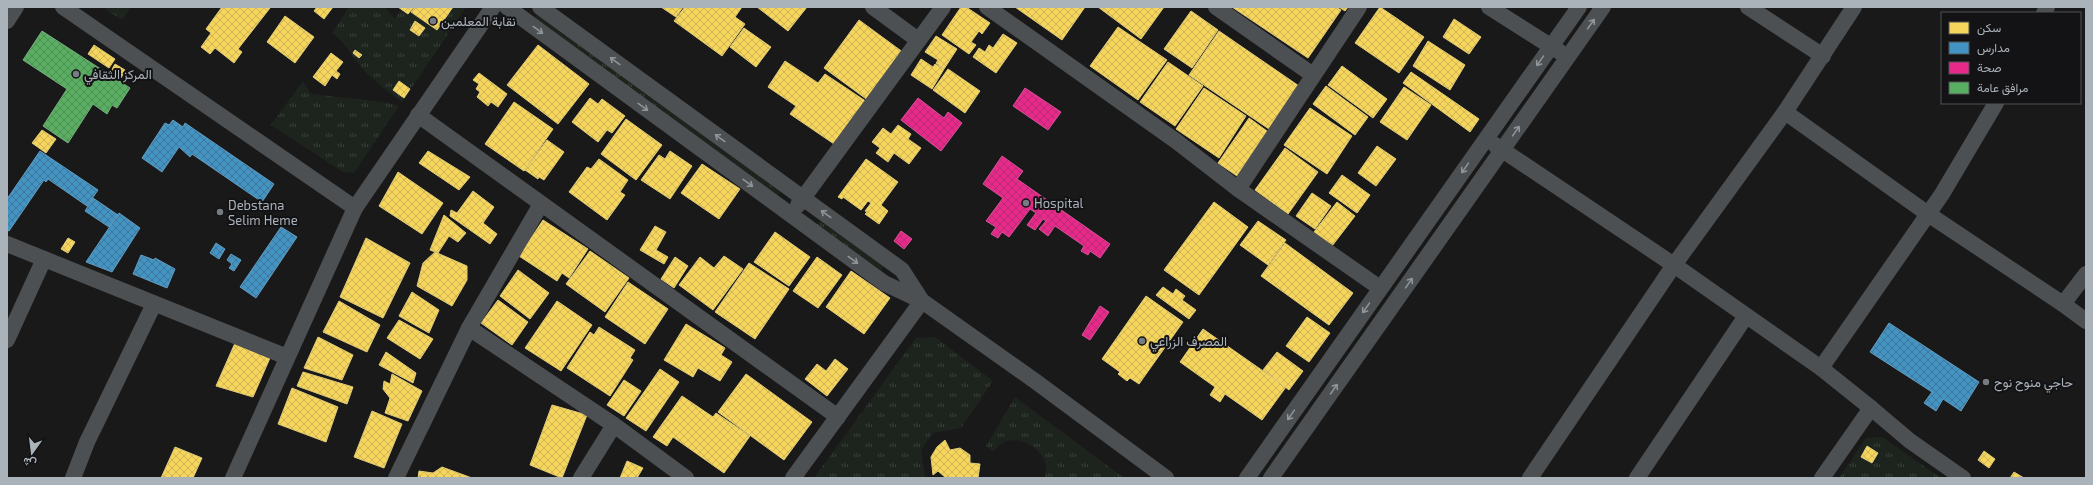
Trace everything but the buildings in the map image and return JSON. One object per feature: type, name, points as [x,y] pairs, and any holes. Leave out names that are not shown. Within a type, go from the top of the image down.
[{"type":"street","points":[[7,21],[16,7]]},
{"type":"street","points":[[63,7],[355,208]]},
{"type":"street","points":[[234,478],[287,356],[355,208],[493,7]]},
{"type":"street","points":[[507,7],[884,283],[922,300],[1166,478]]},
{"type":"street","points":[[540,7],[902,270],[922,300]]},
{"type":"street","points":[[873,7],[918,40]]},
{"type":"street","points":[[791,215],[943,7]]},
{"type":"street","points":[[988,7],[1176,141],[1238,189],[1380,288]]},
{"type":"street","points":[[1216,7],[1313,75]]},
{"type":"street","points":[[1238,189],[1359,7]]},
{"type":"street","points":[[1489,7],[1567,57]]},
{"type":"street","points":[[1247,478],[1579,7]]},
{"type":"street","points":[[1271,478],[1603,7]]},
{"type":"street","points":[[1748,7],[1822,56]]},
{"type":"street","points":[[1530,478],[1674,265],[1785,112],[1854,7]]},
{"type":"street","points":[[1821,368],[1928,214],[1995,104]]},
{"type":"street","points":[[1785,112],[1928,214],[2086,320]]},
{"type":"street","points":[[418,115],[838,417]]},
{"type":"street","points":[[1486,139],[1674,265],[1821,368],[1910,441],[1963,478]]},
{"type":"street","points":[[396,478],[469,328],[541,204]]},
{"type":"street","points":[[7,244],[287,356]]},
{"type":"street","points":[[7,340],[44,259]]},
{"type":"street","points":[[2063,304],[2086,274]]},
{"type":"street","points":[[793,478],[922,300]]},
{"type":"street","points":[[73,478],[87,442],[154,304]]},
{"type":"street","points":[[1637,478],[1746,316]]},
{"type":"street","points":[[469,328],[614,425],[686,478]]},
{"type":"street","points":[[1822,478],[1871,408]]},
{"type":"street","points":[[581,478],[614,425]]},
{"type":"green space","points":[[106,7],[131,7],[122,20],[105,9]]},
{"type":"green space","points":[[349,7],[385,7],[395,19],[402,7],[466,7],[402,102],[366,73],[345,45],[332,33]]},
{"type":"green space","points":[[537,14],[780,192],[777,196],[534,19]]},
{"type":"green space","points":[[303,81],[311,94],[384,102],[399,106],[354,173],[343,172],[271,125]]},
{"type":"green space","points":[[820,221],[884,266],[881,270],[817,225]]},
{"type":"green space","points":[[935,337],[993,381],[961,428],[933,433],[921,450],[925,478],[814,478],[916,338]]},
{"type":"green space","points":[[1015,397],[1124,478],[1044,478],[1046,466],[1044,459],[1035,448],[1029,444],[1015,440],[1002,443],[993,452],[986,446]]},
{"type":"green space","points":[[1882,437],[1941,478],[1839,478],[1866,438]]},
{"type":"place","name":"نقابة المعلمين","points":[[433,21]]},
{"type":"place","name":"المركز الثقافي","points":[[76,74]]},
{"type":"place","name":"Hospital","points":[[1026,203]]},
{"type":"place","name":"Debstana Selim Heme","points":[[220,212]]},
{"type":"place","name":"المصرف الزراعي","points":[[1142,341]]},
{"type":"place","name":"حاجي منوح نوح","points":[[1986,382]]}]
